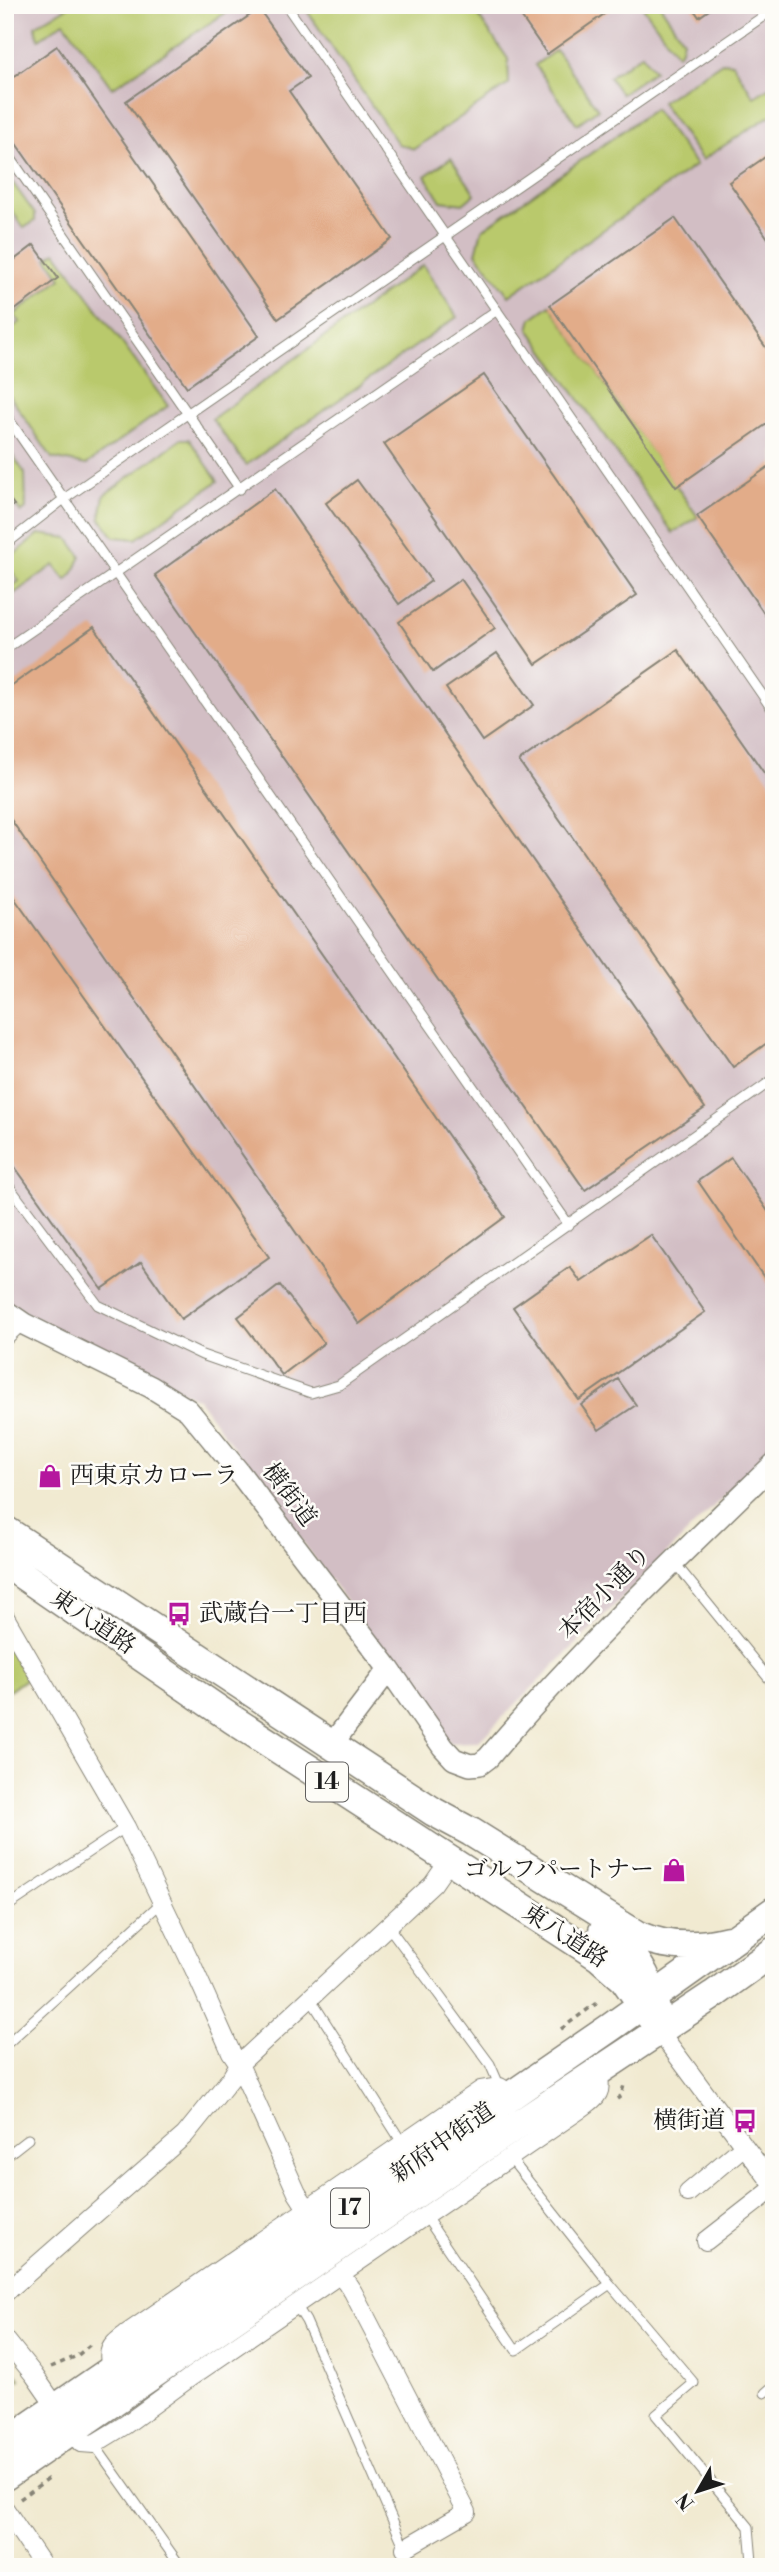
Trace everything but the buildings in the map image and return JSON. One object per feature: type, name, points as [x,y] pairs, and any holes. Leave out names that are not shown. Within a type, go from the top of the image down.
[{"type":"main road","name":"東八道路","points":[[5,1530],[434,1812],[647,1939],[660,1944],[696,1946],[737,1937]]},
{"type":"main road","name":"東八道路","points":[[7,1567],[232,1719],[610,1965],[648,2001]]},
{"type":"main road","name":"東八道路","points":[[434,1812],[464,1843],[612,1937],[635,1959],[646,1977],[648,2001],[659,2031]]},
{"type":"main road","name":"新府中街道","points":[[5,2443],[74,2428],[112,2370],[506,2091],[648,2001],[774,1911]]},
{"type":"main road","name":"新府中街道","points":[[5,2476],[774,1951]]},
{"type":"street","name":"横街道","points":[[5,1311],[24,1324],[151,1387],[188,1410],[246,1481],[388,1669],[448,1754],[470,1765],[480,1764]]},
{"type":"street","name":"本宿小通り","points":[[480,1764],[540,1697],[774,1464]]},
{"type":"street","points":[[5,1616],[126,1827],[297,2193],[308,2210]]},
{"type":"street","points":[[332,1744],[388,1669]]},
{"type":"street","points":[[5,2293],[185,2135],[231,2078],[239,2064],[433,1884],[449,1861]]},
{"type":"street","points":[[659,2031],[774,2187],[706,2241]]},
{"type":"street","points":[[5,2339],[74,2428],[125,2425],[597,2096],[601,2082],[597,2072]]},
{"type":"street","points":[[112,2370],[108,2357],[115,2343],[481,2090],[506,2091]]},
{"type":"street","points":[[688,2193],[744,2146]]},
{"type":"street","points":[[341,2274],[353,2292],[467,2512],[405,2548]]},
{"type":"street","points":[[5,2509],[44,2567]]},
{"type":"lane","points":[[286,5],[774,712]]},
{"type":"lane","points":[[5,545],[64,499],[774,9]]},
{"type":"lane","points":[[5,150],[240,489]]},
{"type":"lane","points":[[5,649],[497,310]]},
{"type":"lane","points":[[5,414],[569,1225]]},
{"type":"lane","points":[[5,1181],[98,1305],[202,1355],[311,1393],[339,1385],[774,1079]]},
{"type":"lane","points":[[5,1342],[24,1324]]},
{"type":"lane","points":[[673,1562],[774,1685]]},
{"type":"lane","points":[[5,1908],[126,1827]]},
{"type":"lane","points":[[5,2039],[9,2042],[162,1902]]},
{"type":"lane","points":[[388,1926],[506,2091]]},
{"type":"lane","points":[[310,1998],[403,2144]]},
{"type":"lane","points":[[5,2158],[28,2139]]},
{"type":"lane","points":[[510,2158],[610,2284],[694,2383],[656,2415],[749,2527],[752,2562],[755,2567]]},
{"type":"lane","points":[[426,2217],[516,2350],[610,2284]]},
{"type":"lane","points":[[296,2305],[306,2321],[414,2567]]},
{"type":"lane","points":[[765,2393],[774,2385]]},
{"type":"lane","points":[[74,2428],[181,2567]]},
{"type":"shaded area","points":[[5,5],[774,5],[774,1446],[478,1742],[450,1743],[198,1399],[33,1318],[5,1300]]},
{"type":"green space","points":[[71,5],[234,7],[112,88],[64,22],[39,39],[35,26]]},
{"type":"green space","points":[[303,5],[471,5],[508,59],[509,84],[414,149],[398,144]]},
{"type":"green space","points":[[660,5],[683,40],[677,54],[642,6]]},
{"type":"green space","points":[[556,50],[598,109],[577,124],[535,65]]},
{"type":"green space","points":[[642,54],[654,71],[621,94],[609,77]]},
{"type":"green space","points":[[722,62],[732,63],[754,97],[770,87],[774,93],[774,113],[702,160],[661,102]]},
{"type":"green space","points":[[654,109],[696,165],[509,296],[476,253],[482,230]]},
{"type":"green space","points":[[451,158],[475,194],[463,204],[441,201],[425,176]]},
{"type":"green space","points":[[10,179],[35,214],[35,221],[24,228],[5,201],[5,182]]},
{"type":"green space","points":[[56,252],[168,406],[86,465],[52,458],[5,389],[5,332],[20,322],[14,315],[61,278],[47,258]]},
{"type":"green space","points":[[423,265],[457,317],[246,465],[212,419]]},
{"type":"green space","points":[[550,305],[698,517],[673,533],[529,329],[532,318]]},
{"type":"green space","points":[[181,439],[189,439],[218,481],[136,539],[114,537],[100,518],[104,495]]},
{"type":"green space","points":[[5,445],[25,473],[26,509],[21,513],[5,490]]},
{"type":"green space","points":[[39,534],[68,538],[81,556],[73,574],[66,580],[54,565],[5,600],[5,592],[19,581],[5,562]]},
{"type":"green space","points":[[9,1647],[27,1678],[5,1694],[5,1649]]},
{"type":"green space","points":[[5,2360],[20,2379],[5,2389]]},
{"type":"place","name":"西東京カローラ","points":[[50,1476]]},
{"type":"place","name":"武蔵台一丁目西","points":[[179,1614]]},
{"type":"place","name":"ゴルフパートナー","points":[[674,1870]]},
{"type":"place","name":"横街道","points":[[745,2121]]}]
